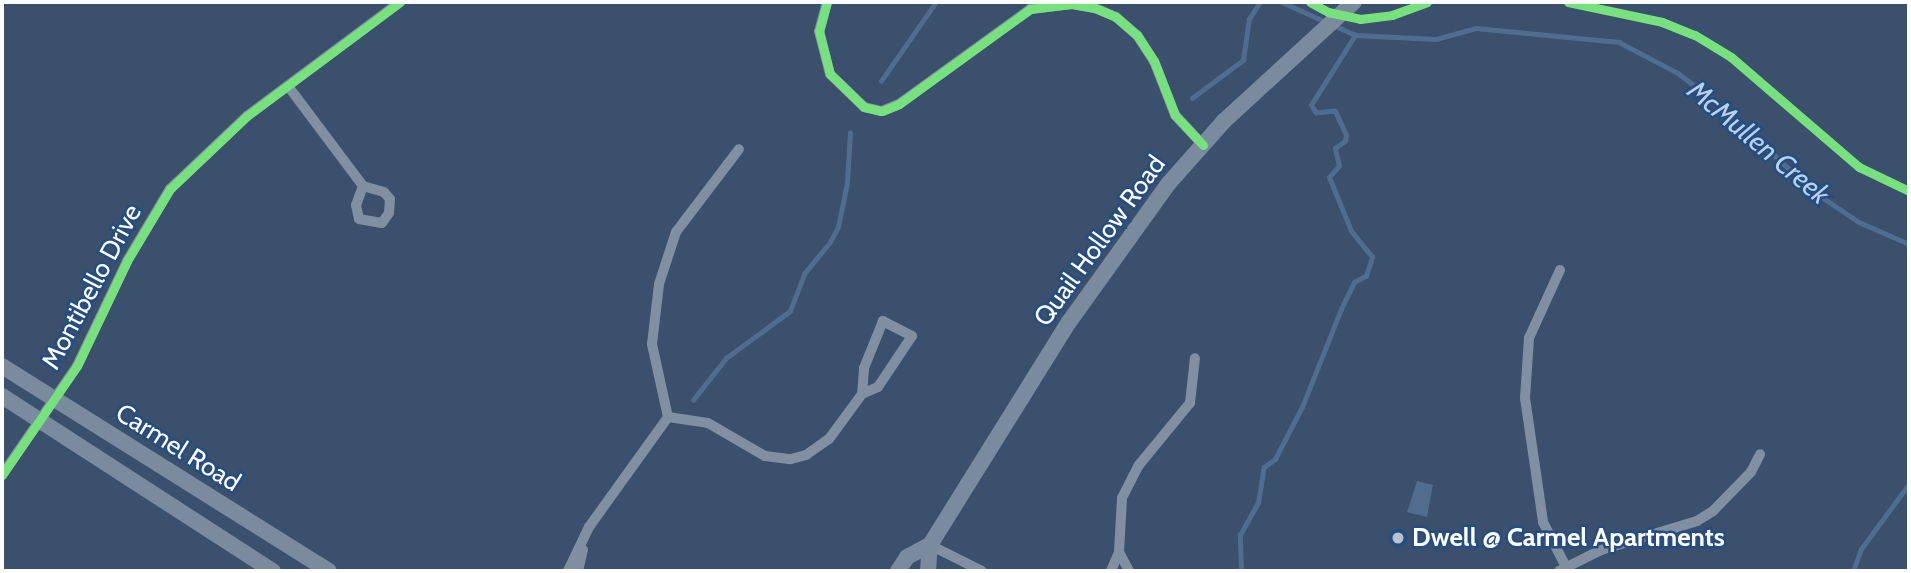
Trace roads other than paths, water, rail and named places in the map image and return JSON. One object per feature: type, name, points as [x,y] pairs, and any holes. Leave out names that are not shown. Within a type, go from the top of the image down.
[{"type":"main road","name":"Quail Hollow Road","points":[[928,571],[930,545],[1069,323],[1147,213],[1203,145],[1279,69],[1354,2]]},
{"type":"main road","name":"Carmel Road","points":[[2,366],[329,571]]},
{"type":"main road","name":"Carmel Road","points":[[2,396],[273,571]]},
{"type":"main road","name":"Quail Hollow Road","points":[[898,571],[906,556],[930,545]]},
{"type":"street","name":"Montibello Drive","points":[[2,475],[56,400],[145,228],[170,189],[204,152],[400,2]]},
{"type":"street","points":[[827,2],[819,31],[830,74],[864,107],[882,111],[899,104],[1030,9],[1072,4],[1095,8],[1115,17],[1137,35],[1154,61],[1175,116],[1203,145]]},
{"type":"street","points":[[288,86],[363,186]]},
{"type":"street","points":[[568,571],[589,527],[668,417],[652,344],[659,284],[676,232],[739,149]]},
{"type":"street","points":[[1560,270],[1529,338],[1525,398],[1544,522],[1562,568],[1697,521],[1713,511],[1751,472],[1760,454]]},
{"type":"street","points":[[668,417],[708,423],[765,456],[791,459],[829,439],[862,394],[878,387],[912,337],[883,321],[864,368],[862,394]]},
{"type":"street","points":[[1111,571],[1119,552],[1122,498],[1139,465],[1190,403],[1195,358]]},
{"type":"street","points":[[578,571],[589,527]]},
{"type":"street","points":[[930,545],[982,571]]},
{"type":"street","points":[[1119,552],[1129,571]]},
{"type":"water","points":[[1417,481],[1433,485],[1427,517],[1407,512]]},
{"type":"waterway","points":[[881,81],[936,2]]},
{"type":"waterway","points":[[1192,98],[1243,60],[1249,19],[1260,2]]},
{"type":"waterway","name":"McMullen Creek","points":[[1282,2],[1326,22]]},
{"type":"waterway","name":"McMullen Creek","points":[[1334,25],[1355,35],[1436,39],[1476,28],[1619,42],[1678,73],[1724,108],[1813,191],[1859,222],[1909,244]]},
{"type":"waterway","points":[[1241,570],[1240,535],[1258,503],[1264,467],[1275,459],[1302,407],[1341,309],[1354,282],[1366,276],[1372,257],[1351,231],[1329,177],[1339,166],[1335,148],[1345,141],[1346,135],[1335,111],[1316,113],[1311,105],[1355,35]]},
{"type":"waterway","points":[[693,400],[726,358],[790,311],[804,274],[830,242],[838,227],[847,183],[850,133]]},
{"type":"waterway","points":[[1853,571],[1861,549],[1909,484]]},
{"type":"place","name":"Dwell @ Carmel Apartments","points":[[1398,538]]}]
